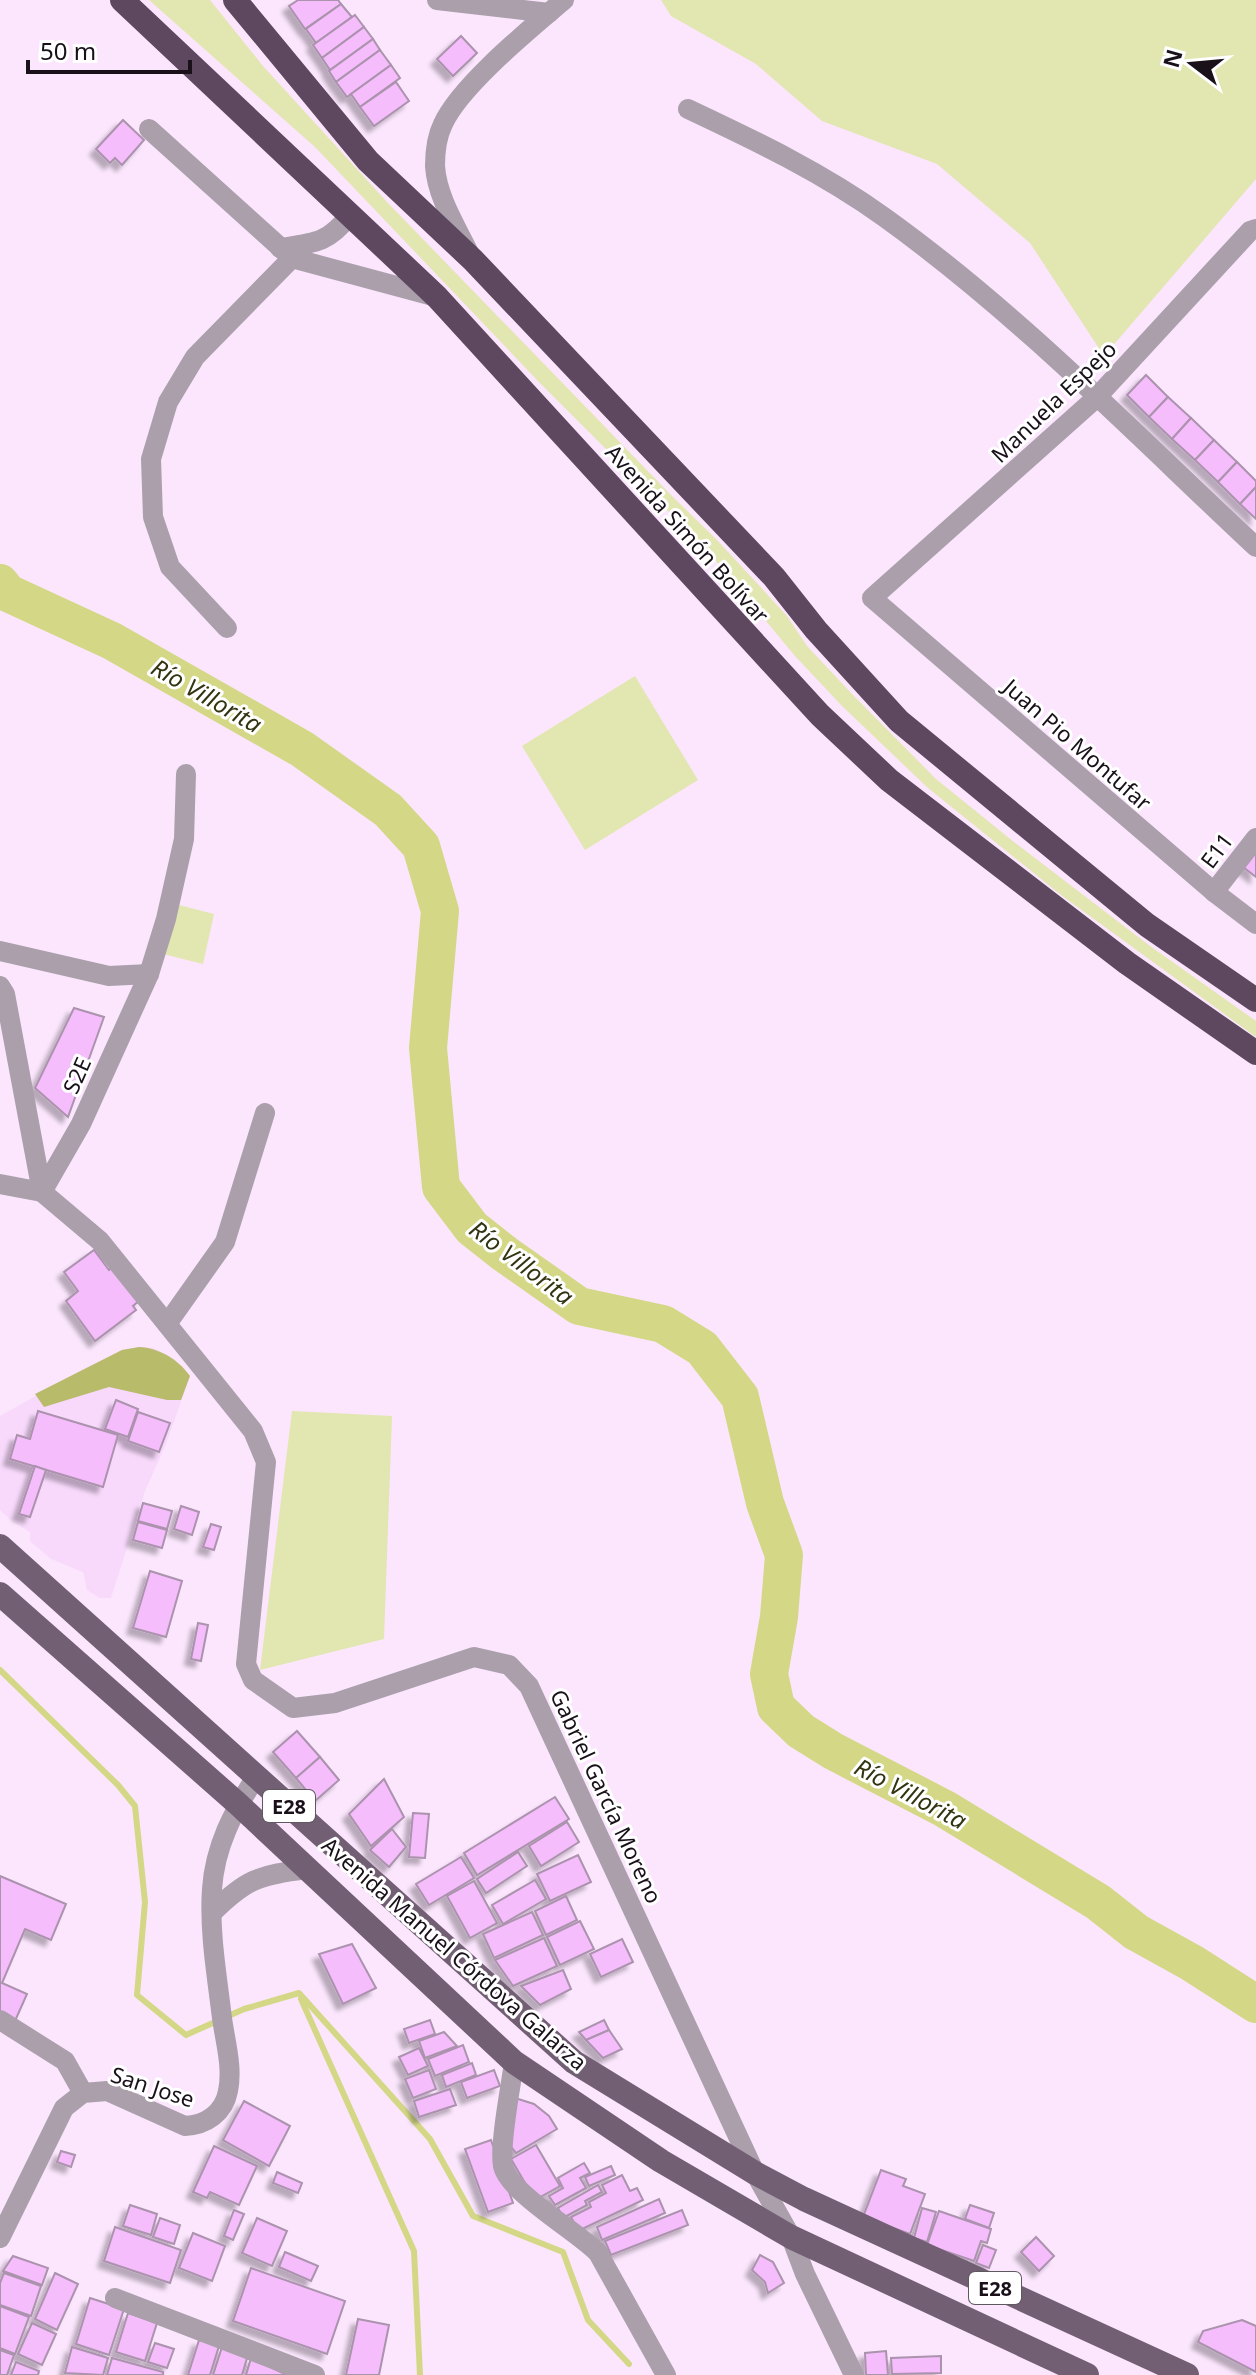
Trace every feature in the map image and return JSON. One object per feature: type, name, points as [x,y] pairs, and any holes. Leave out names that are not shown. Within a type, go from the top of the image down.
[{"type":"highway","name":"Avenida Simón Bolívar","points":[[122,0],[437,297],[820,715],[889,780],[1127,963],[1256,1053]]},
{"type":"highway","name":"Avenida Simón Bolívar","points":[[235,0],[368,161],[473,260],[774,577],[816,630],[899,721],[1147,925],[1256,1000]]},
{"type":"main road","name":"Avenida Manuel Córdova Galarza","points":[[0,1546],[574,2062],[755,2173],[804,2199],[1187,2375]]},
{"type":"main road","name":"Avenida Manuel Córdova Galarza","points":[[0,1594],[238,1804],[514,2062],[661,2161],[795,2238],[1087,2375]]},
{"type":"main road","points":[[82,1666],[106,1640]]},
{"type":"main road","points":[[154,1730],[176,1703]]},
{"type":"main road","points":[[795,2238],[804,2199]]},
{"type":"street","points":[[437,0],[556,6]]},
{"type":"street","points":[[473,260],[443,200],[435,168],[436,147],[443,124],[463,93],[556,6]]},
{"type":"street","points":[[688,109],[778,151],[883,216],[953,270],[1256,547]]},
{"type":"street","points":[[149,129],[286,253],[437,297]]},
{"type":"street","points":[[227,628],[170,567],[153,517],[151,459],[168,402],[195,357],[286,253],[336,233],[350,215]]},
{"type":"street","name":"Manuela Espejo","points":[[872,598],[1096,398],[1250,231],[1256,229]]},
{"type":"street","name":"Juan Pio Montufar","points":[[872,598],[1214,892],[1256,924]]},
{"type":"street","name":"S2E","points":[[42,1192],[81,1124],[149,974],[166,919],[184,839],[186,774]]},
{"type":"street","name":"E11","points":[[1214,892],[1256,838]]},
{"type":"street","points":[[0,951],[109,976],[149,974]]},
{"type":"street","points":[[0,986],[5,994],[42,1192],[0,1184]]},
{"type":"street","points":[[167,1324],[225,1242],[265,1113]]},
{"type":"street","name":"Gabriel García Moreno","points":[[42,1192],[100,1241],[253,1431],[266,1462],[246,1664],[253,1680],[293,1708],[335,1703],[474,1657],[509,1665],[529,1686],[755,2173],[795,2238],[805,2274],[854,2375]]},
{"type":"street","name":"San Jose","points":[[0,2238],[64,2108],[83,2093],[107,2091],[185,2126],[208,2120],[221,2108],[228,2091],[229,2057],[222,2019],[212,1913],[215,1860],[238,1804],[256,1777]]},
{"type":"street","points":[[212,1913],[237,1888],[256,1878],[307,1869]]},
{"type":"street","points":[[0,2020],[65,2061],[83,2093]]},
{"type":"street","points":[[514,2062],[503,2155],[505,2173],[545,2212],[584,2239],[598,2253],[666,2375]]},
{"type":"street","points":[[115,2298],[315,2375]]},
{"type":"shaded area","points":[[153,1348],[169,1356],[190,1376],[166,1444],[145,1491],[111,1598],[100,1598],[87,1590],[83,1572],[51,1559],[30,1541],[30,1532],[0,1510],[0,1416],[122,1350]]},
{"type":"green space","points":[[149,0],[210,0],[263,66],[387,202],[716,539],[787,616],[807,646],[936,779],[1150,946],[1256,1021],[1256,1037],[1061,895],[928,788],[842,706],[795,656],[706,549],[538,381],[315,147]]},
{"type":"green space","points":[[661,0],[1256,0],[1256,179],[1104,356],[1030,243],[937,164],[822,121],[756,64],[671,16]]},
{"type":"green space","points":[[635,676],[698,780],[585,850],[522,746]]},
{"type":"green space","points":[[175,904],[214,914],[203,964],[163,954]]},
{"type":"green space","points":[[139,1347],[161,1352],[190,1376],[181,1400],[167,1400],[109,1387],[44,1407],[35,1394],[122,1350]]},
{"type":"green space","points":[[292,1411],[392,1416],[384,1639],[260,1670]]},
{"type":"building","points":[[298,0],[338,0],[341,4],[305,29],[289,6]]},
{"type":"building","points":[[341,4],[352,17],[316,43],[306,29]]},
{"type":"building","points":[[355,15],[364,27],[322,58],[313,45]]},
{"type":"building","points":[[364,27],[373,39],[330,70],[322,58]]},
{"type":"building","points":[[461,36],[477,53],[453,76],[437,59]]},
{"type":"building","points":[[373,39],[380,50],[336,82],[329,71]]},
{"type":"building","points":[[380,50],[391,65],[347,97],[336,82]]},
{"type":"building","points":[[391,65],[400,78],[360,107],[351,94]]},
{"type":"building","points":[[396,82],[409,101],[374,126],[360,107]]},
{"type":"building","points":[[123,120],[144,140],[122,165],[115,158],[110,163],[96,149]]},
{"type":"building","points":[[1146,375],[1168,397],[1149,417],[1127,395]]},
{"type":"building","points":[[1168,397],[1191,418],[1172,439],[1149,417]]},
{"type":"building","points":[[1191,418],[1214,440],[1195,460],[1172,439]]},
{"type":"building","points":[[1214,440],[1237,462],[1218,482],[1195,460]]},
{"type":"building","points":[[1237,462],[1256,481],[1256,487],[1240,504],[1218,482]]},
{"type":"building","points":[[1256,487],[1256,519],[1240,504]]},
{"type":"building","points":[[1256,850],[1256,877],[1243,867]]},
{"type":"building","points":[[74,1008],[104,1017],[68,1117],[35,1088]]},
{"type":"building","points":[[94,1250],[109,1270],[114,1265],[140,1300],[133,1306],[136,1310],[95,1341],[66,1301],[78,1291],[64,1272]]},
{"type":"building","points":[[116,1400],[138,1409],[128,1437],[105,1429]]},
{"type":"building","points":[[38,1411],[118,1435],[103,1487],[10,1459],[17,1435],[30,1439]]},
{"type":"building","points":[[138,1412],[170,1423],[159,1452],[128,1441]]},
{"type":"building","points":[[35,1466],[46,1470],[30,1517],[19,1514]]},
{"type":"building","points":[[143,1503],[172,1511],[167,1529],[138,1521]]},
{"type":"building","points":[[181,1506],[199,1512],[192,1535],[174,1529]]},
{"type":"building","points":[[138,1522],[167,1530],[162,1548],[133,1540]]},
{"type":"building","points":[[211,1524],[221,1527],[214,1550],[203,1547]]},
{"type":"building","points":[[150,1571],[182,1581],[166,1637],[133,1628]]},
{"type":"building","points":[[198,1623],[208,1625],[201,1661],[191,1659]]},
{"type":"building","points":[[297,1731],[320,1757],[296,1778],[273,1752]]},
{"type":"building","points":[[320,1757],[339,1780],[315,1801],[296,1778]]},
{"type":"building","points":[[384,1779],[404,1817],[371,1846],[349,1814]]},
{"type":"building","points":[[555,1797],[569,1819],[477,1875],[464,1853]]},
{"type":"building","points":[[413,1813],[429,1814],[425,1858],[409,1857]]},
{"type":"building","points":[[567,1822],[579,1842],[541,1866],[529,1846]]},
{"type":"building","points":[[392,1829],[406,1847],[389,1867],[370,1850]]},
{"type":"building","points":[[518,1852],[527,1866],[486,1893],[477,1879]]},
{"type":"building","points":[[578,1855],[591,1882],[550,1901],[537,1874]]},
{"type":"building","points":[[461,1857],[474,1878],[429,1905],[416,1884]]},
{"type":"building","points":[[0,1876],[66,1904],[51,1940],[25,1929],[2,1983],[27,1994],[15,2021],[0,2015]]},
{"type":"building","points":[[535,1880],[546,1899],[503,1924],[492,1905]]},
{"type":"building","points":[[474,1881],[497,1923],[470,1938],[447,1896]]},
{"type":"building","points":[[566,1896],[577,1920],[546,1935],[535,1911]]},
{"type":"building","points":[[532,1912],[543,1935],[494,1958],[483,1934]]},
{"type":"building","points":[[580,1921],[594,1949],[560,1965],[547,1937]]},
{"type":"building","points":[[544,1938],[557,1966],[513,1986],[495,1960]]},
{"type":"building","points":[[622,1939],[633,1962],[601,1977],[590,1954]]},
{"type":"building","points":[[352,1944],[376,1988],[343,2004],[319,1954]]},
{"type":"building","points":[[563,1970],[571,1989],[540,2005],[521,1986]]},
{"type":"building","points":[[430,2020],[435,2034],[409,2043],[404,2029]]},
{"type":"building","points":[[604,2020],[609,2030],[586,2040],[579,2032]]},
{"type":"building","points":[[609,2030],[622,2049],[603,2058],[586,2040]]},
{"type":"building","points":[[444,2032],[457,2046],[425,2058],[419,2041]]},
{"type":"building","points":[[463,2045],[469,2062],[435,2076],[428,2059]]},
{"type":"building","points":[[419,2048],[428,2066],[408,2075],[399,2057]]},
{"type":"building","points":[[472,2063],[476,2075],[446,2087],[442,2075]]},
{"type":"building","points":[[429,2070],[436,2089],[413,2098],[405,2079]]},
{"type":"building","points":[[494,2070],[500,2086],[467,2098],[461,2082]]},
{"type":"building","points":[[450,2089],[456,2105],[419,2117],[414,2101]]},
{"type":"building","points":[[515,2098],[534,2104],[549,2116],[557,2129],[516,2153],[511,2147]]},
{"type":"building","points":[[244,2101],[290,2126],[269,2166],[223,2140]]},
{"type":"building","points":[[491,2140],[513,2203],[488,2212],[465,2149]]},
{"type":"building","points":[[536,2145],[560,2186],[535,2200],[511,2159]]},
{"type":"building","points":[[214,2146],[257,2166],[239,2205],[210,2192],[207,2198],[193,2192]]},
{"type":"building","points":[[61,2151],[75,2155],[71,2167],[57,2162]]},
{"type":"building","points":[[584,2163],[590,2173],[580,2178],[586,2188],[555,2205],[549,2196],[563,2188],[558,2178]]},
{"type":"building","points":[[611,2166],[615,2175],[589,2186],[585,2177]]},
{"type":"building","points":[[881,2170],[906,2179],[903,2186],[925,2194],[910,2234],[863,2217]]},
{"type":"building","points":[[277,2172],[302,2183],[298,2193],[273,2183]]},
{"type":"building","points":[[622,2175],[630,2191],[637,2188],[643,2200],[578,2231],[571,2217],[591,2207],[589,2202],[606,2193],[602,2185]]},
{"type":"building","points":[[598,2185],[602,2192],[585,2201],[587,2205],[563,2218],[558,2208]]},
{"type":"building","points":[[659,2199],[665,2213],[602,2240],[597,2227]]},
{"type":"building","points":[[130,2205],[157,2214],[151,2235],[123,2226]]},
{"type":"building","points":[[970,2205],[994,2213],[989,2228],[965,2219]]},
{"type":"building","points":[[922,2208],[936,2212],[927,2242],[914,2238]]},
{"type":"building","points":[[234,2210],[244,2214],[233,2240],[224,2236]]},
{"type":"building","points":[[682,2210],[688,2225],[611,2255],[605,2241]]},
{"type":"building","points":[[939,2211],[991,2229],[987,2243],[981,2241],[974,2261],[927,2245]]},
{"type":"building","points":[[160,2218],[180,2225],[174,2244],[153,2237]]},
{"type":"building","points":[[257,2218],[287,2231],[272,2266],[242,2253]]},
{"type":"building","points":[[115,2227],[181,2250],[170,2283],[104,2261]]},
{"type":"building","points":[[193,2233],[225,2246],[212,2281],[179,2268]]},
{"type":"building","points":[[1036,2237],[1054,2256],[1039,2271],[1021,2252]]},
{"type":"building","points":[[983,2245],[996,2250],[989,2268],[976,2263]]},
{"type":"building","points":[[285,2252],[318,2266],[311,2281],[279,2267]]},
{"type":"building","points":[[760,2255],[773,2262],[784,2283],[768,2293],[765,2282],[752,2270]]},
{"type":"building","points":[[13,2256],[48,2268],[42,2285],[3,2271]]},
{"type":"building","points":[[251,2268],[345,2301],[327,2354],[233,2321]]},
{"type":"building","points":[[4,2273],[41,2286],[31,2316],[0,2305],[0,2283]]},
{"type":"building","points":[[55,2273],[78,2284],[57,2330],[35,2319]]},
{"type":"building","points":[[90,2298],[124,2309],[109,2355],[76,2344]]},
{"type":"building","points":[[0,2306],[29,2317],[15,2354],[0,2348]]},
{"type":"building","points":[[128,2313],[157,2323],[145,2361],[116,2352]]},
{"type":"building","points":[[358,2319],[389,2325],[379,2375],[346,2375]]},
{"type":"building","points":[[1242,2320],[1256,2326],[1256,2372],[1198,2342],[1203,2331]]},
{"type":"building","points":[[32,2323],[56,2334],[42,2365],[18,2354]]},
{"type":"building","points":[[199,2340],[219,2346],[210,2375],[188,2375]]},
{"type":"building","points":[[155,2343],[174,2349],[167,2368],[148,2362]]},
{"type":"building","points":[[72,2347],[108,2358],[103,2375],[65,2373]]},
{"type":"building","points":[[222,2347],[248,2355],[242,2375],[213,2375]]},
{"type":"building","points":[[0,2350],[14,2355],[7,2375],[0,2375]]},
{"type":"building","points":[[886,2351],[888,2375],[866,2375],[865,2353]]},
{"type":"building","points":[[941,2356],[941,2373],[892,2374],[891,2358]]},
{"type":"building","points":[[112,2358],[163,2372],[163,2375],[107,2375]]},
{"type":"building","points":[[251,2358],[287,2375],[246,2375]]},
{"type":"building","points":[[16,2362],[39,2371],[38,2375],[11,2375]]},
{"type":"waterway","name":"Río Villorita","points":[[0,583],[8,593],[112,641],[302,749],[388,810],[421,846],[440,911],[428,1048],[441,1187],[472,1228],[579,1306],[663,1324],[702,1348],[740,1397],[765,1503],[784,1555],[779,1617],[769,1674],[776,1707],[801,1731],[833,1751],[945,1809],[1098,1902],[1136,1932],[1256,2004]]},
{"type":"waterway","points":[[0,1670],[118,1785],[135,1806],[145,1902],[137,1995],[186,2035],[244,2009],[299,1993],[430,2139],[473,2216],[563,2252],[588,2320],[629,2364]]},
{"type":"waterway","points":[[301,1999],[414,2251],[420,2375]]}]
